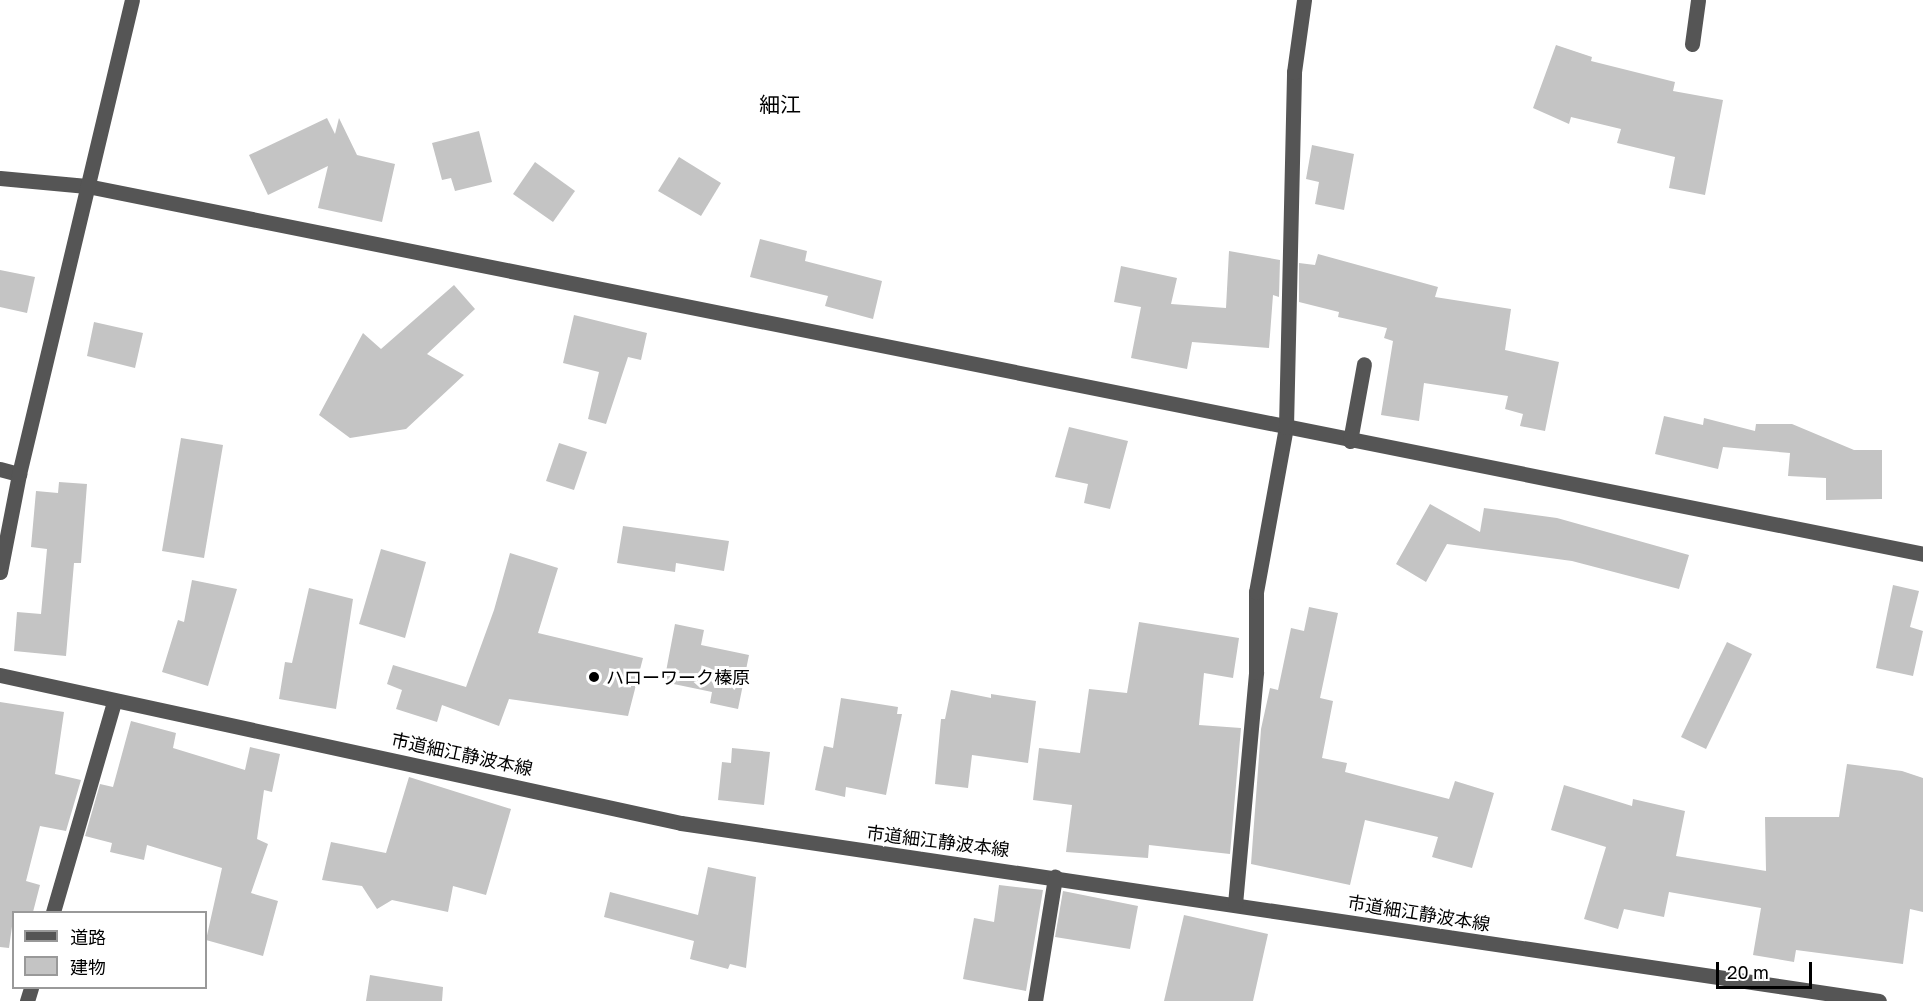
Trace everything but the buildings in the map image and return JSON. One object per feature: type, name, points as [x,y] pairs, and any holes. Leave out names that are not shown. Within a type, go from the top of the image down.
[{"type":"street","points":[[0,572],[20,474],[132,0]]},
{"type":"street","points":[[1234,904],[1256,672],[1256,592],[1286,428],[1294,72],[1304,0]]},
{"type":"street","points":[[1692,44],[1698,0]]},
{"type":"street","points":[[0,178],[87,186],[1350,441],[1923,554]]},
{"type":"street","points":[[1350,441],[1364,364]]},
{"type":"street","points":[[0,469],[20,474]]},
{"type":"street","name":"市道細江静波本線","points":[[0,675],[114,702],[681,823],[1879,1001]]},
{"type":"street","points":[[53,911],[114,702]]},
{"type":"street","points":[[1035,1001],[1055,877]]},
{"type":"place","name":"ハローワーク榛原","points":[[594,677]]},
{"type":"district","name":"細江","points":[[780,104]]}]
